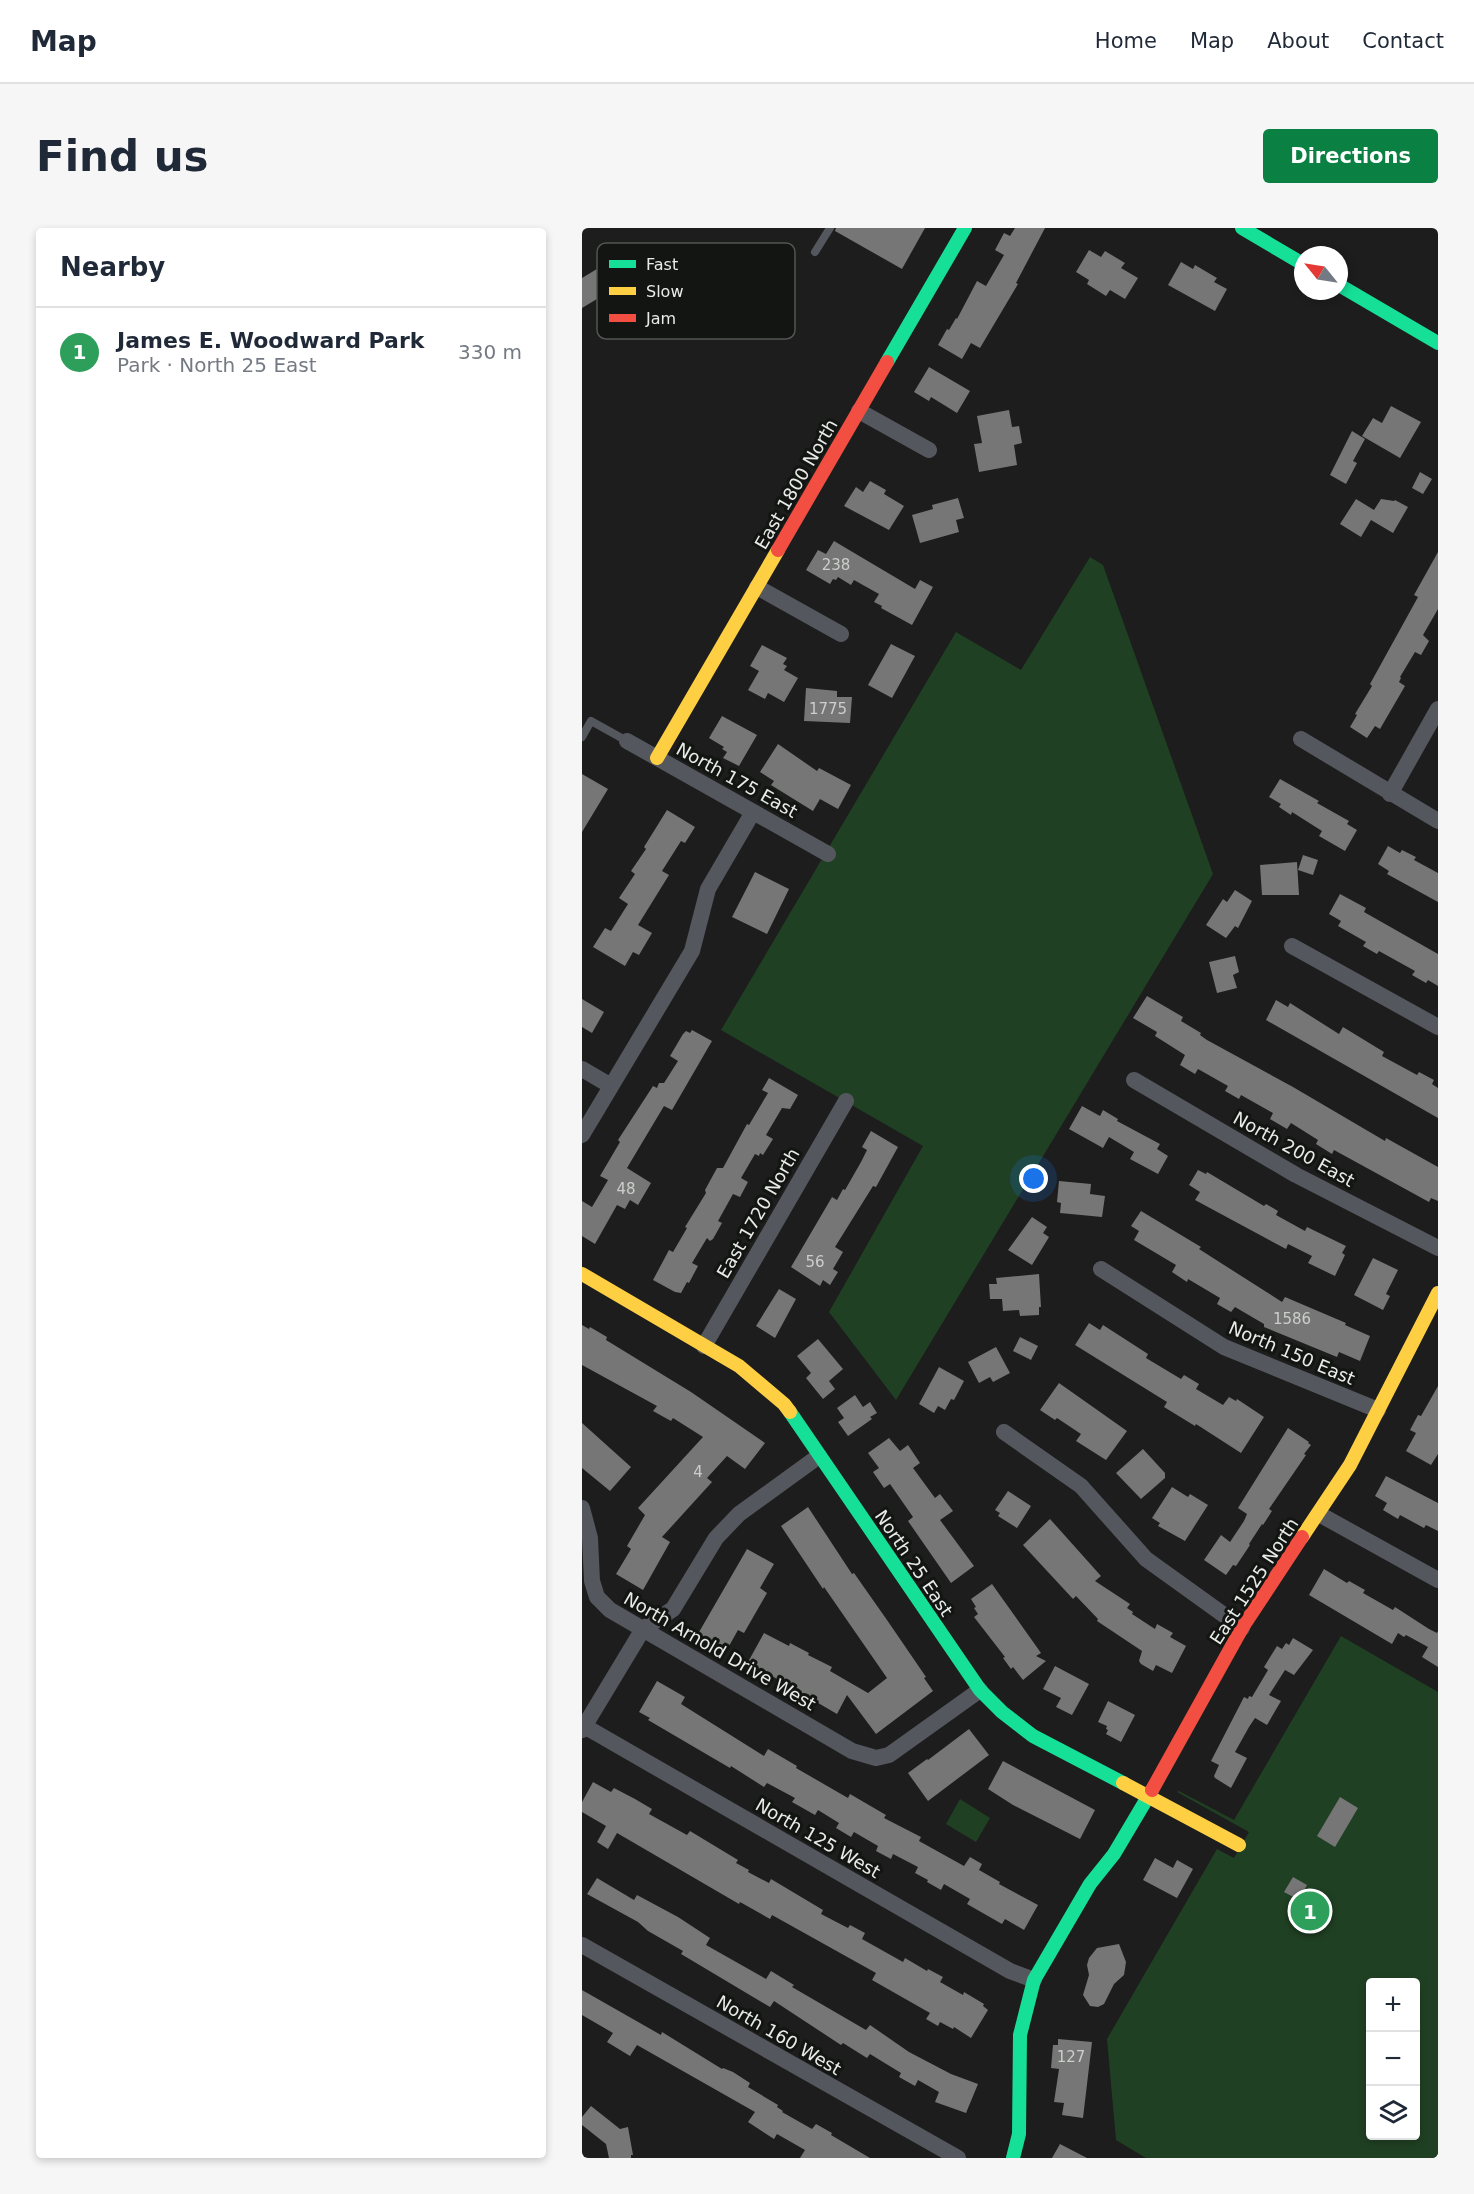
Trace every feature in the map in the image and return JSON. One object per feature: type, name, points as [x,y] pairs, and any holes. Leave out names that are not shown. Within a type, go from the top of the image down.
[{"type":"street","name":"East 1800 North","points":[[657,758],[965,228]]},
{"type":"street","points":[[1242,228],[1294,259]]},
{"type":"street","points":[[1348,290],[1438,343]]},
{"type":"street","points":[[859,411],[929,450]]},
{"type":"street","points":[[757,587],[841,633]]},
{"type":"street","points":[[1390,794],[1438,709]]},
{"type":"street","points":[[1301,739],[1390,794],[1438,820]]},
{"type":"street","name":"North 175 East","points":[[627,741],[828,854]]},
{"type":"street","points":[[582,1135],[692,951],[708,889],[753,812]]},
{"type":"street","points":[[1292,946],[1438,1027]]},
{"type":"street","points":[[582,1069],[611,1086]]},
{"type":"street","name":"North 200 East","points":[[1134,1080],[1296,1175],[1438,1248]]},
{"type":"street","name":"East 1720 North","points":[[704,1346],[846,1101]]},
{"type":"street","name":"North 150 East","points":[[1101,1269],[1224,1347],[1378,1410]]},
{"type":"street","name":"North 25 East","points":[[582,1274],[739,1366],[784,1404],[980,1690],[1002,1712],[1033,1736],[1239,1845]]},
{"type":"street","name":"East 1525 North","points":[[1013,2158],[1019,2134],[1020,2035],[1034,1980],[1090,1884],[1114,1854],[1148,1797],[1242,1628],[1350,1465],[1438,1293]]},
{"type":"street","points":[[1004,1432],[1081,1486],[1146,1559],[1242,1628]]},
{"type":"street","points":[[583,1728],[643,1629],[673,1609],[716,1538],[739,1514],[819,1456]]},
{"type":"street","name":"North Arnold Drive West","points":[[582,1508],[590,1538],[592,1581],[597,1597],[610,1610],[852,1751],[876,1758],[889,1755],[980,1690]]},
{"type":"street","points":[[1319,1514],[1438,1580]]},
{"type":"street","name":"North 125 West","points":[[583,1728],[1010,1971],[1034,1980]]},
{"type":"street","name":"North 160 West","points":[[582,1945],[958,2158]]},
{"type":"lane","points":[[815,252],[830,228]]},
{"type":"lane","points":[[582,737],[591,721],[627,741]]},
{"type":"green space","points":[[1090,557],[1103,565],[1213,874],[896,1400],[829,1312],[923,1146],[721,1030],[956,632],[1021,670]]},
{"type":"green space","points":[[1341,1636],[1438,1692],[1438,2158],[1146,2158],[1116,2140],[1107,2039],[1217,1849],[1234,1858],[1249,1832],[1177,1792],[1234,1820]]},
{"type":"green space","points":[[960,1799],[990,1818],[976,1842],[946,1824]]},
{"type":"building","points":[[836,228],[925,228],[902,269],[835,231]]},
{"type":"building","points":[[1015,228],[1045,228],[1016,283],[1018,284],[980,348],[971,343],[962,359],[938,345],[947,329],[949,330],[957,319],[977,281],[986,286],[1004,255],[995,250],[1004,233],[1010,236]]},
{"type":"building","points":[[1089,250],[1101,257],[1105,251],[1125,263],[1121,268],[1138,278],[1125,299],[1110,290],[1106,296],[1087,284],[1089,280],[1076,272]]},
{"type":"building","points":[[1181,262],[1193,269],[1195,265],[1217,278],[1214,282],[1227,289],[1215,311],[1168,285]]},
{"type":"building","points":[[597,269],[597,299],[582,308],[582,278]]},
{"type":"building","points":[[929,367],[970,391],[957,413],[931,397],[929,401],[914,392]]},
{"type":"building","points":[[1391,406],[1421,422],[1400,458],[1362,436],[1373,418],[1382,423]]},
{"type":"building","points":[[1009,410],[1012,427],[1019,426],[1022,443],[1014,445],[1017,465],[979,472],[974,444],[982,443],[977,416]]},
{"type":"building","points":[[1352,431],[1365,439],[1353,461],[1357,463],[1346,484],[1330,475]]},
{"type":"building","points":[[1420,472],[1432,479],[1423,494],[1412,488]]},
{"type":"building","points":[[870,481],[886,490],[884,494],[904,506],[889,530],[844,506],[856,487],[863,492]]},
{"type":"building","points":[[958,498],[964,518],[956,520],[959,532],[920,543],[912,515],[933,509],[932,505]]},
{"type":"building","points":[[1356,499],[1374,510],[1381,499],[1395,500],[1408,507],[1393,533],[1371,520],[1361,537],[1340,524]]},
{"type":"building","points":[[834,541],[915,589],[920,580],[933,587],[912,625],[881,608],[882,606],[874,602],[879,594],[854,580],[851,585],[838,577],[830,584],[806,570],[818,550],[826,554]]},
{"type":"building","points":[[1438,552],[1438,609],[1423,635],[1429,641],[1421,655],[1415,652],[1400,677],[1399,682],[1405,686],[1380,729],[1375,726],[1367,738],[1350,727],[1372,686],[1370,684],[1418,597],[1414,595]]},
{"type":"building","points":[[891,644],[915,656],[892,698],[868,685]]},
{"type":"building","points":[[762,645],[787,658],[783,664],[787,666],[784,670],[798,678],[784,702],[768,693],[765,699],[748,690],[759,671],[750,666]]},
{"type":"building","points":[[806,688],[837,691],[837,697],[852,697],[850,723],[804,721]]},
{"type":"building","points":[[722,716],[757,735],[739,766],[723,758],[727,752],[722,749],[724,747],[709,738]]},
{"type":"building","points":[[778,744],[817,771],[819,768],[851,785],[838,809],[820,799],[813,811],[771,785],[774,781],[760,772]]},
{"type":"building","points":[[582,774],[608,789],[582,832]]},
{"type":"building","points":[[1280,779],[1349,821],[1347,824],[1357,830],[1345,851],[1319,836],[1322,831],[1292,812],[1291,815],[1279,807],[1281,804],[1269,797]]},
{"type":"building","points":[[667,810],[695,827],[685,843],[681,841],[662,871],[669,875],[638,925],[652,933],[639,955],[633,952],[625,966],[593,947],[605,928],[611,931],[628,904],[619,898],[635,874],[631,871]]},
{"type":"building","points":[[1388,846],[1400,853],[1402,850],[1416,857],[1414,860],[1438,873],[1438,902],[1387,874],[1389,871],[1378,864]]},
{"type":"building","points":[[1303,855],[1318,860],[1313,875],[1298,870]]},
{"type":"building","points":[[1297,862],[1299,895],[1262,895],[1260,865]]},
{"type":"building","points":[[755,872],[789,889],[767,934],[732,917]]},
{"type":"building","points":[[1235,890],[1252,901],[1238,928],[1235,926],[1226,938],[1206,925],[1223,899],[1227,902]]},
{"type":"building","points":[[1340,894],[1366,908],[1364,912],[1438,954],[1438,986],[1428,980],[1426,983],[1412,975],[1415,971],[1379,951],[1377,954],[1363,946],[1366,942],[1338,926],[1341,921],[1329,914]]},
{"type":"building","points":[[1235,956],[1239,972],[1233,975],[1237,988],[1217,993],[1209,962]]},
{"type":"building","points":[[1147,996],[1183,1017],[1181,1021],[1201,1033],[1200,1035],[1207,1040],[1385,1141],[1386,1138],[1438,1167],[1438,1201],[1431,1198],[1429,1202],[1334,1150],[1332,1154],[1316,1144],[1318,1140],[1291,1123],[1287,1129],[1270,1119],[1273,1113],[1241,1095],[1239,1099],[1225,1091],[1228,1086],[1198,1069],[1195,1074],[1180,1065],[1185,1055],[1155,1036],[1157,1032],[1133,1018]]},
{"type":"building","points":[[582,999],[604,1012],[592,1033],[582,1027]]},
{"type":"building","points":[[1276,1000],[1288,1007],[1290,1003],[1339,1034],[1343,1027],[1384,1052],[1382,1056],[1417,1075],[1419,1072],[1434,1080],[1432,1084],[1438,1088],[1438,1118],[1266,1020]]},
{"type":"building","points":[[692,1030],[712,1041],[672,1110],[664,1106],[627,1168],[651,1183],[638,1205],[630,1200],[625,1209],[617,1205],[595,1244],[582,1236],[582,1201],[592,1207],[608,1180],[600,1176],[620,1142],[618,1140],[653,1086],[657,1088],[659,1083],[664,1083],[678,1061],[670,1056],[683,1034],[686,1031],[690,1033]]},
{"type":"building","points":[[769,1078],[798,1095],[790,1109],[782,1108],[766,1135],[773,1139],[763,1155],[755,1154],[741,1178],[748,1182],[740,1197],[733,1194],[718,1221],[722,1223],[713,1239],[710,1241],[707,1238],[692,1263],[698,1266],[689,1283],[687,1282],[681,1293],[675,1292],[653,1280],[669,1250],[673,1252],[687,1228],[685,1227],[706,1193],[705,1190],[717,1168],[723,1168],[747,1124],[749,1125],[768,1093],[762,1090]]},
{"type":"building","points":[[1082,1106],[1100,1116],[1103,1110],[1118,1119],[1117,1121],[1160,1144],[1157,1149],[1168,1156],[1158,1174],[1130,1159],[1134,1152],[1109,1137],[1103,1148],[1069,1129]]},
{"type":"building","points":[[871,1131],[898,1147],[876,1187],[873,1186],[835,1247],[843,1252],[833,1269],[838,1272],[830,1285],[823,1280],[820,1286],[791,1267],[832,1197],[837,1200],[843,1189],[845,1190],[867,1150],[862,1147]]},
{"type":"building","points":[[1198,1170],[1206,1174],[1207,1172],[1264,1206],[1266,1204],[1278,1211],[1276,1215],[1305,1231],[1307,1227],[1346,1246],[1342,1253],[1345,1255],[1335,1276],[1308,1263],[1312,1256],[1288,1244],[1286,1249],[1195,1200],[1200,1192],[1189,1185]]},
{"type":"building","points":[[1059,1181],[1091,1184],[1090,1194],[1105,1196],[1102,1217],[1060,1213],[1061,1203],[1057,1202]]},
{"type":"building","points":[[1141,1211],[1201,1247],[1199,1249],[1282,1302],[1285,1297],[1346,1323],[1345,1325],[1370,1336],[1360,1361],[1339,1352],[1337,1357],[1264,1327],[1264,1324],[1235,1307],[1231,1312],[1217,1304],[1220,1298],[1172,1272],[1176,1265],[1134,1240],[1139,1231],[1131,1226]]},
{"type":"building","points":[[1032,1217],[1047,1227],[1043,1233],[1049,1237],[1032,1265],[1008,1250]]},
{"type":"building","points":[[1373,1258],[1398,1270],[1386,1294],[1390,1296],[1383,1310],[1354,1295]]},
{"type":"building","points":[[1039,1274],[1041,1307],[1039,1307],[1039,1315],[1020,1316],[1019,1310],[1003,1311],[1002,1299],[990,1299],[989,1284],[997,1284],[996,1278]]},
{"type":"building","points":[[779,1289],[796,1299],[775,1338],[756,1326]]},
{"type":"building","points":[[1089,1323],[1100,1330],[1103,1325],[1148,1354],[1146,1358],[1181,1379],[1184,1375],[1199,1384],[1196,1389],[1223,1405],[1229,1397],[1236,1401],[1237,1399],[1264,1417],[1241,1453],[1196,1424],[1195,1426],[1164,1407],[1167,1402],[1075,1345]]},
{"type":"building","points":[[582,1325],[607,1337],[606,1340],[691,1392],[765,1443],[745,1469],[727,1456],[707,1478],[712,1482],[662,1537],[670,1542],[643,1590],[616,1574],[631,1549],[627,1546],[645,1515],[638,1508],[703,1437],[673,1418],[671,1421],[653,1411],[657,1406],[582,1365]]},
{"type":"building","points":[[1020,1337],[1038,1346],[1031,1360],[1013,1351]]},
{"type":"building","points":[[818,1339],[843,1369],[829,1381],[835,1389],[823,1399],[806,1378],[811,1373],[797,1356]]},
{"type":"building","points":[[996,1347],[1010,1373],[993,1382],[990,1377],[979,1383],[968,1362]]},
{"type":"building","points":[[939,1367],[964,1381],[954,1400],[951,1399],[945,1410],[938,1406],[934,1413],[919,1404]]},
{"type":"building","points":[[1059,1383],[1127,1431],[1106,1460],[1076,1441],[1081,1434],[1040,1410]]},
{"type":"building","points":[[1438,1386],[1438,1454],[1431,1465],[1406,1451],[1416,1433],[1410,1430]]},
{"type":"building","points":[[855,1395],[863,1407],[870,1402],[877,1413],[848,1436],[838,1422],[844,1418],[837,1408]]},
{"type":"building","points":[[582,1423],[631,1467],[610,1491],[582,1468]]},
{"type":"building","points":[[1288,1428],[1311,1445],[1269,1509],[1272,1511],[1250,1545],[1236,1566],[1233,1565],[1226,1575],[1204,1560],[1221,1535],[1230,1542],[1244,1521],[1247,1514],[1238,1508]]},
{"type":"building","points":[[889,1438],[900,1451],[908,1445],[920,1463],[913,1468],[935,1498],[940,1494],[953,1511],[940,1520],[974,1566],[951,1583],[908,1521],[913,1517],[890,1484],[884,1488],[873,1472],[879,1468],[868,1453]]},
{"type":"building","points":[[1143,1449],[1165,1473],[1165,1478],[1141,1499],[1116,1473]]},
{"type":"building","points":[[1386,1476],[1438,1503],[1438,1531],[1426,1525],[1424,1528],[1400,1515],[1398,1519],[1383,1510],[1387,1503],[1375,1496]]},
{"type":"building","points":[[1172,1487],[1208,1505],[1185,1541],[1158,1526],[1160,1523],[1152,1518]]},
{"type":"building","points":[[1008,1491],[1031,1506],[1017,1528],[998,1516],[1000,1513],[995,1510]]},
{"type":"building","points":[[808,1507],[852,1574],[854,1573],[926,1677],[924,1678],[933,1691],[876,1734],[847,1695],[837,1714],[748,1662],[764,1633],[809,1653],[808,1655],[832,1667],[830,1671],[868,1693],[887,1678],[781,1526]]},
{"type":"building","points":[[1050,1519],[1101,1576],[1095,1581],[1130,1604],[1127,1608],[1133,1612],[1132,1614],[1155,1629],[1157,1624],[1173,1633],[1170,1637],[1186,1646],[1172,1673],[1156,1665],[1153,1671],[1141,1664],[1139,1661],[1142,1651],[1097,1621],[1098,1619],[1076,1596],[1073,1599],[1023,1545]]},
{"type":"building","points":[[747,1549],[774,1564],[760,1588],[767,1593],[744,1633],[738,1630],[724,1655],[695,1639]]},
{"type":"building","points":[[1324,1569],[1347,1583],[1349,1581],[1365,1590],[1363,1593],[1393,1610],[1395,1607],[1429,1629],[1437,1633],[1438,1631],[1438,1667],[1422,1657],[1428,1647],[1398,1633],[1392,1644],[1309,1595]]},
{"type":"building","points":[[992,1584],[1041,1653],[1036,1656],[1046,1661],[1023,1680],[1013,1667],[1011,1669],[1003,1658],[1005,1657],[974,1617],[978,1614],[971,1599]]},
{"type":"building","points":[[1293,1638],[1313,1650],[1294,1675],[1285,1670],[1269,1695],[1281,1701],[1267,1725],[1255,1718],[1249,1727],[1235,1752],[1247,1758],[1231,1788],[1215,1778],[1219,1765],[1211,1761],[1244,1697],[1248,1699],[1249,1696],[1252,1697],[1268,1670],[1264,1667],[1277,1646],[1282,1649],[1286,1643],[1289,1645]]},
{"type":"building","points":[[1055,1666],[1089,1684],[1072,1715],[1056,1707],[1061,1698],[1043,1689]]},
{"type":"building","points":[[657,1681],[685,1697],[681,1704],[764,1756],[768,1749],[848,1798],[850,1794],[886,1815],[884,1818],[921,1837],[919,1841],[964,1866],[970,1857],[982,1864],[979,1870],[1000,1882],[999,1884],[1038,1905],[1024,1930],[1005,1919],[1002,1924],[967,1904],[970,1899],[944,1884],[941,1890],[915,1873],[918,1867],[893,1854],[891,1859],[876,1851],[878,1846],[854,1832],[851,1837],[836,1828],[839,1823],[818,1810],[815,1815],[792,1802],[795,1798],[767,1783],[764,1787],[648,1720],[650,1718],[639,1712]]},
{"type":"building","points":[[1108,1701],[1135,1715],[1121,1742],[1106,1734],[1107,1726],[1098,1722]]},
{"type":"building","points":[[969,1729],[989,1755],[928,1801],[908,1773]]},
{"type":"building","points":[[1003,1761],[1095,1810],[1080,1839],[1013,1805],[988,1789]]},
{"type":"building","points":[[593,1782],[611,1792],[614,1788],[635,1799],[652,1809],[649,1814],[687,1835],[690,1831],[738,1860],[736,1863],[749,1870],[748,1872],[769,1883],[771,1879],[823,1910],[821,1914],[848,1928],[850,1925],[865,1933],[862,1939],[903,1962],[905,1958],[927,1971],[928,1969],[943,1977],[940,1982],[984,2004],[983,2006],[988,2010],[971,2038],[954,2027],[953,2029],[940,2022],[938,2026],[926,2019],[930,2013],[872,1980],[876,1973],[772,1915],[770,1919],[740,1902],[739,1904],[617,1833],[608,1849],[597,1842],[606,1826],[582,1812],[582,1802]]},
{"type":"building","points":[[1340,1797],[1358,1808],[1335,1847],[1317,1836]]},
{"type":"building","points":[[1155,1858],[1173,1868],[1177,1860],[1193,1869],[1177,1898],[1143,1880]]},
{"type":"building","points":[[1293,1877],[1307,1885],[1299,1900],[1284,1892]]},
{"type":"building","points":[[597,1878],[634,1900],[637,1895],[678,1917],[710,1938],[706,1945],[766,1979],[771,1971],[794,1985],[792,1987],[866,2030],[870,2025],[909,2052],[951,2074],[978,2084],[966,2113],[935,2102],[939,2092],[918,2080],[915,2086],[899,2077],[901,2073],[870,2054],[867,2058],[843,2043],[841,2045],[774,2001],[770,2007],[681,1954],[683,1951],[648,1931],[638,1922],[587,1894]]},
{"type":"building","points":[[1119,1944],[1126,1962],[1124,1975],[1114,1984],[1104,2004],[1098,2007],[1090,2006],[1083,1995],[1089,1975],[1087,1965],[1089,1958],[1097,1948]]},
{"type":"building","points":[[582,1990],[661,2035],[662,2032],[722,2069],[733,2072],[750,2083],[748,2087],[778,2105],[777,2107],[782,2112],[812,2129],[816,2124],[870,2158],[800,2158],[805,2150],[777,2134],[774,2139],[748,2122],[755,2112],[637,2045],[630,2056],[607,2042],[613,2033],[582,2015]]},
{"type":"building","points":[[1058,2039],[1092,2042],[1083,2118],[1062,2115],[1064,2103],[1054,2102],[1059,2069],[1051,2068],[1053,2045],[1058,2045]]},
{"type":"building","points":[[591,2106],[620,2129],[628,2127],[633,2155],[631,2158],[609,2158],[606,2144],[582,2125],[582,2117]]},
{"type":"building","points":[[1060,2144],[1087,2158],[1052,2158]]},
{"type":"traffic: fast","points":[[887,362],[965,228]]},
{"type":"traffic: fast","points":[[1242,228],[1294,259]]},
{"type":"traffic: fast","points":[[1348,290],[1438,343]]},
{"type":"traffic: fast","points":[[790,1412],[980,1690],[1002,1712],[1033,1736],[1123,1783]]},
{"type":"traffic: fast","points":[[1013,2158],[1019,2134],[1020,2035],[1034,1980],[1090,1884],[1114,1854],[1152,1790]]},
{"type":"traffic: slow","points":[[657,758],[778,550]]},
{"type":"traffic: slow","points":[[582,1274],[739,1366],[784,1404],[790,1412]]},
{"type":"traffic: slow","points":[[1302,1537],[1350,1465],[1438,1293]]},
{"type":"traffic: slow","points":[[1123,1783],[1239,1845]]},
{"type":"traffic: jam","points":[[778,550],[887,362]]},
{"type":"traffic: jam","points":[[1152,1790],[1242,1628],[1302,1537]]},
{"type":"place","name":"James E. Woodward Park","points":[[1310,1911]]}]
